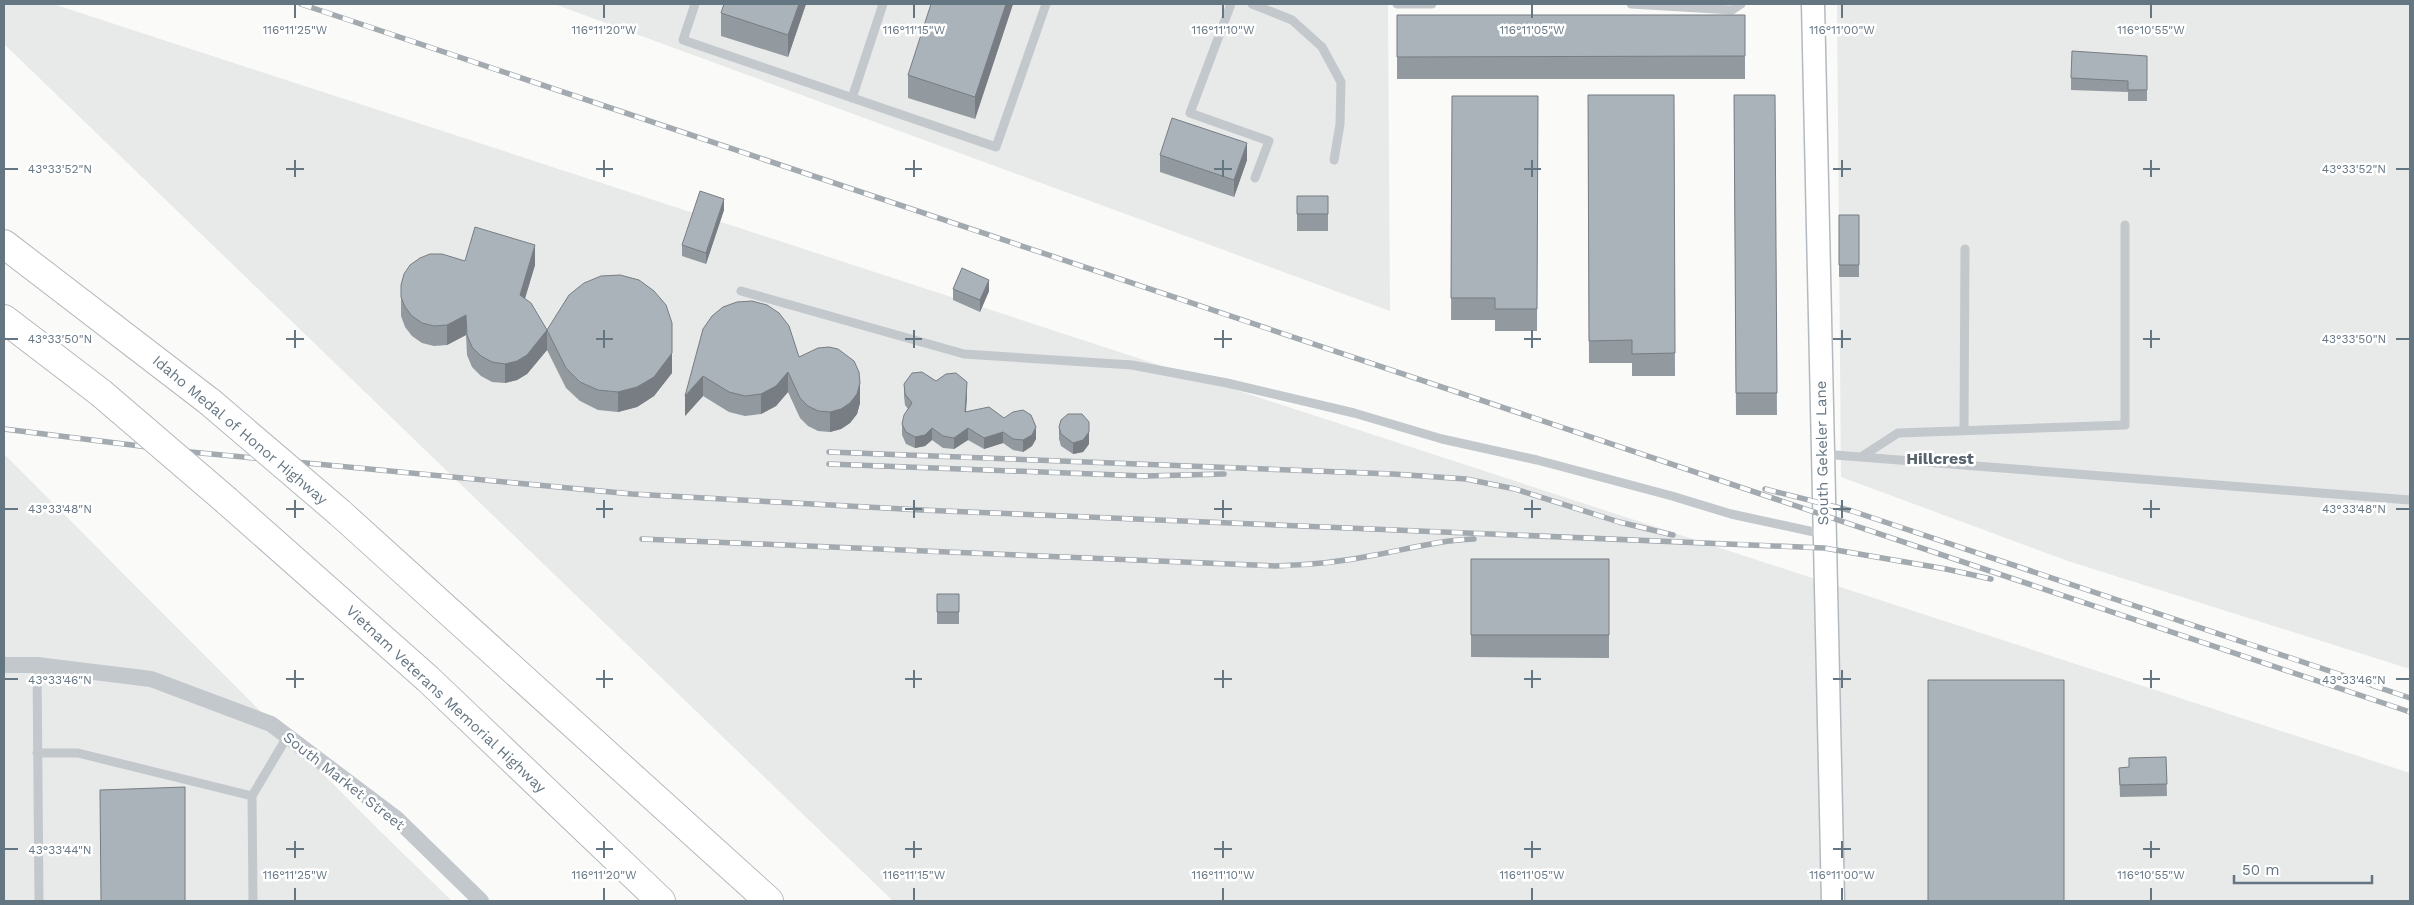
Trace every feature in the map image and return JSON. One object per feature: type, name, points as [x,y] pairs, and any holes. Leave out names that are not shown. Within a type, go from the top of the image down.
[{"type":"highway","points":[[4,228],[141,347]]},
{"type":"highway","points":[[4,244],[141,347]]},
{"type":"highway","name":"Vietnam Veterans Memorial Highway","points":[[7,322],[101,393],[428,678],[661,901]]},
{"type":"highway","name":"Idaho Medal of Honor Highway","points":[[141,347],[210,402],[340,512],[768,901]]},
{"type":"street","name":"South Gekeler Lane","points":[[1813,4],[1833,901]]},
{"type":"street","name":"South Market Street","points":[[4,664],[37,665],[151,679],[270,724],[397,819],[481,901]]},
{"type":"lane","points":[[695,4],[683,40],[996,147],[1046,4]]},
{"type":"lane","points":[[852,98],[883,4]]},
{"type":"lane","points":[[1231,4],[1190,113],[1269,141],[1255,178]]},
{"type":"lane","points":[[1252,4],[1292,20],[1322,47],[1341,82],[1340,124],[1334,160]]},
{"type":"lane","points":[[1397,4],[1432,4]]},
{"type":"lane","points":[[1632,4],[1732,10],[1741,4]]},
{"type":"lane","points":[[1861,457],[1898,433],[1964,429],[2125,425],[2125,225]]},
{"type":"lane","points":[[1964,429],[1965,249]]},
{"type":"lane","points":[[741,291],[964,354],[1132,366],[1227,383],[1354,413],[1442,439],[1564,466],[1731,514],[1824,534]]},
{"type":"lane","points":[[1822,454],[2410,500]]},
{"type":"lane","points":[[37,665],[39,901]]},
{"type":"lane","points":[[253,901],[252,796],[287,737]]},
{"type":"lane","points":[[37,753],[78,753],[252,796]]},
{"type":"shaded area","points":[[4,4],[53,4],[2410,773],[2410,901],[893,901],[4,44]]},
{"type":"shaded area","points":[[554,4],[1388,4],[1390,311]]},
{"type":"shaded area","points":[[1837,4],[2410,4],[2410,669],[2068,561],[1841,477]]},
{"type":"shaded area","points":[[4,454],[380,831],[452,901],[4,901]]},
{"type":"building","points":[[724,4],[799,4],[788,35],[721,13]]},
{"type":"building","points":[[931,4],[1006,4],[975,97],[908,75]]},
{"type":"building","points":[[1397,15],[1745,15],[1745,56],[1397,57]]},
{"type":"building","points":[[2072,51],[2147,56],[2147,90],[2128,90],[2128,81],[2071,78]]},
{"type":"building","points":[[1588,95],[1674,95],[1675,353],[1632,354],[1632,340],[1589,341]]},
{"type":"building","points":[[1734,95],[1775,95],[1777,393],[1736,393]]},
{"type":"building","points":[[1452,96],[1538,96],[1537,309],[1495,309],[1495,298],[1451,298]]},
{"type":"building","points":[[1172,118],[1247,143],[1234,180],[1160,155]]},
{"type":"building","points":[[700,191],[724,199],[706,253],[682,245]]},
{"type":"building","points":[[1297,196],[1328,196],[1328,214],[1297,214]]},
{"type":"building","points":[[1839,215],[1859,215],[1859,265],[1839,265]]},
{"type":"building","points":[[475,227],[535,245],[520,295],[531,303],[547,330],[527,355],[517,361],[505,364],[492,362],[481,356],[472,347],[467,335],[466,315],[447,325],[434,326],[422,323],[412,316],[405,307],[401,297],[401,285],[404,274],[410,265],[420,258],[430,254],[442,254],[465,261]]},
{"type":"building","points":[[962,268],[989,280],[980,300],[953,289]]},
{"type":"building","points":[[620,275],[639,280],[654,291],[666,305],[672,323],[672,353],[654,377],[637,387],[618,392],[598,390],[580,382],[566,368],[547,330],[569,295],[584,283],[601,276]]},
{"type":"building","points":[[752,301],[767,305],[779,313],[789,326],[799,357],[818,348],[829,347],[838,349],[854,361],[859,372],[860,383],[857,394],[850,403],[841,409],[830,412],[818,411],[808,406],[800,398],[788,372],[776,386],[761,394],[745,396],[729,392],[703,376],[685,396],[703,329],[712,316],[723,307],[737,302]]},
{"type":"building","points":[[922,372],[936,381],[946,374],[956,373],[967,382],[965,412],[989,407],[1004,418],[1013,412],[1023,410],[1031,415],[1036,427],[1032,435],[1023,440],[1013,439],[1003,432],[984,438],[968,428],[954,438],[943,436],[932,428],[925,435],[915,437],[906,432],[902,424],[904,415],[912,403],[905,394],[904,384],[912,373]]},
{"type":"building","points":[[1068,414],[1082,414],[1089,422],[1089,432],[1083,440],[1073,443],[1061,434],[1059,427],[1061,420]]},
{"type":"building","points":[[1471,559],[1609,559],[1609,635],[1471,635]]},
{"type":"building","points":[[937,594],[959,594],[959,612],[937,612]]},
{"type":"building","points":[[1928,680],[2064,680],[2064,901],[1928,901]]},
{"type":"building","points":[[2166,757],[2167,784],[2120,785],[2119,768],[2129,767],[2129,758]]},
{"type":"building","points":[[185,787],[185,901],[101,901],[100,790]]},
{"type":"railway","points":[[301,4],[2410,712]]},
{"type":"railway","points":[[4,429],[180,451],[632,494],[921,510],[1824,548],[1946,569],[1991,579]]},
{"type":"railway","points":[[829,452],[1393,474],[1466,479],[1515,489],[1619,522],[1673,535]]},
{"type":"railway","points":[[829,464],[1145,476],[1224,474]]},
{"type":"railway","points":[[1765,489],[1852,511],[2410,698]]},
{"type":"railway","points":[[642,539],[1275,566],[1338,561],[1436,543],[1474,539]]},
{"type":"district","name":"Hillcrest","points":[[1940,458]]}]
